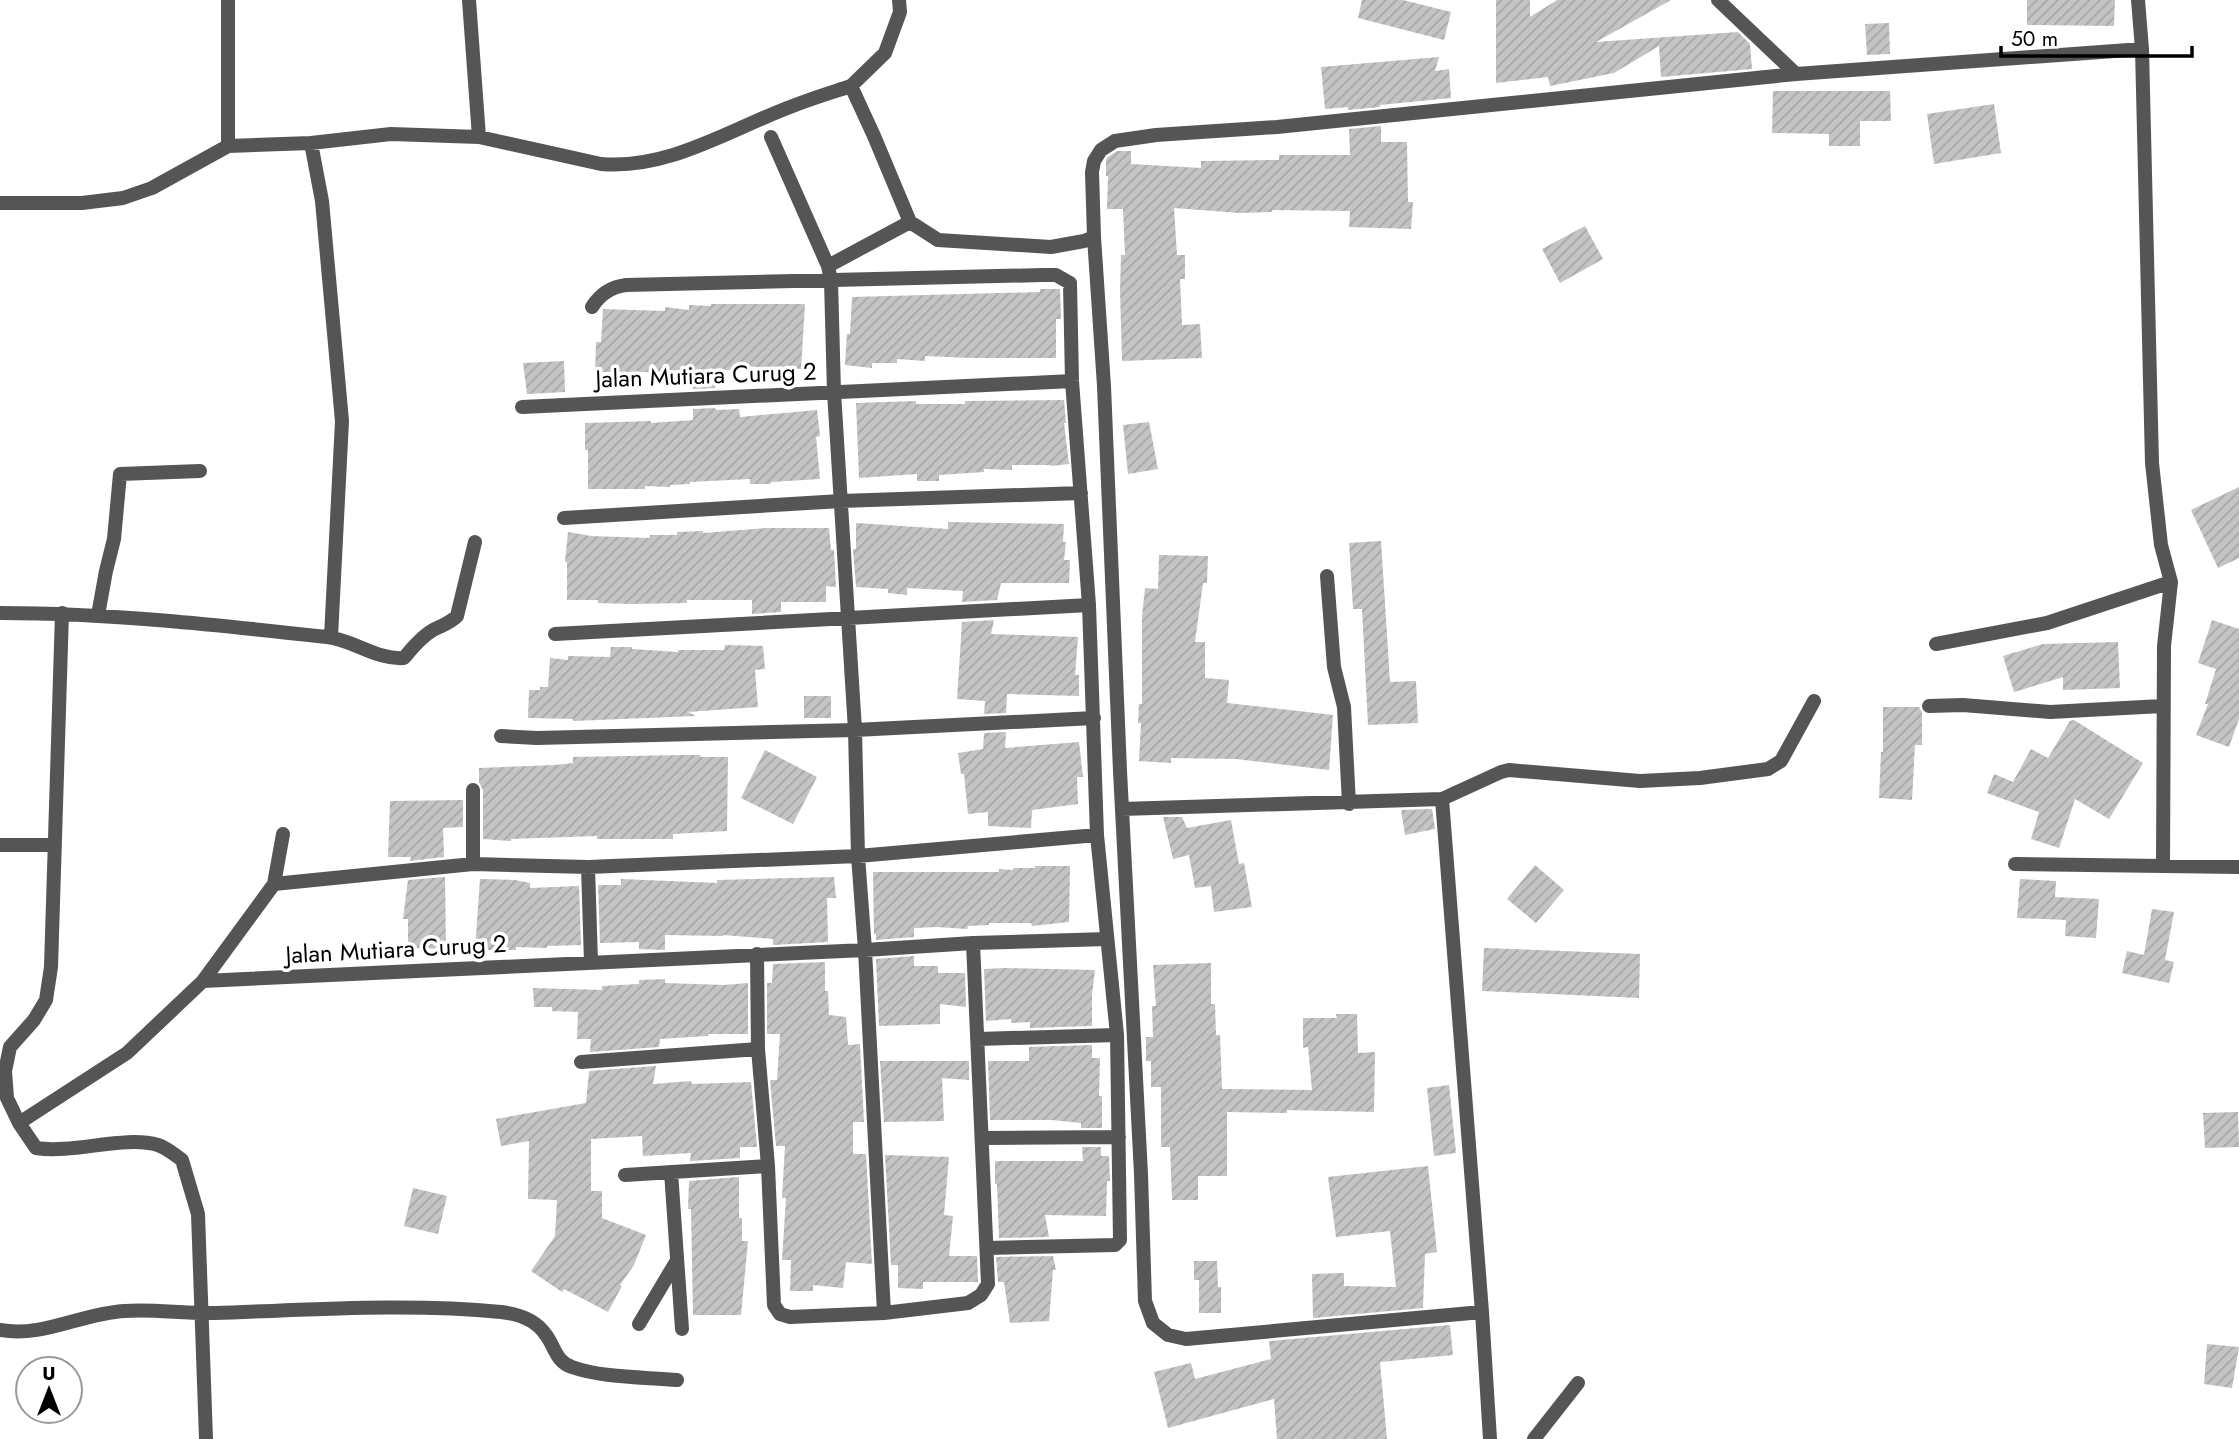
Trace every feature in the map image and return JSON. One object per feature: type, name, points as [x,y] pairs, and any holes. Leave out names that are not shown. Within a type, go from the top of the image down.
[{"type":"street","points":[[228,0],[229,146]]},
{"type":"street","points":[[469,0],[479,136]]},
{"type":"street","points":[[0,204],[82,203],[123,198],[152,188],[229,146],[311,143],[391,134],[479,136],[619,165],[658,160],[790,107],[851,86],[886,52],[900,12],[899,0]]},
{"type":"street","points":[[1717,0],[1796,74]]},
{"type":"street","points":[[2138,0],[2142,49],[2152,463],[2161,545],[2171,582],[2164,646],[2162,706],[2163,865]]},
{"type":"street","points":[[1482,1312],[1186,1339],[1168,1335],[1153,1323],[1145,1301],[1104,386],[1091,172],[1094,161],[1101,150],[1115,141],[1156,135],[1277,127],[1796,74],[2142,49]]},
{"type":"street","points":[[851,86],[909,222],[938,240],[966,243],[1051,247],[1094,237]]},
{"type":"street","name":"Jalan Mutiara Curug 2","points":[[771,136],[830,274],[834,392],[855,730],[858,856],[884,1313]]},
{"type":"street","points":[[311,143],[322,201],[342,421],[331,637]]},
{"type":"street","points":[[830,274],[909,222]]},
{"type":"street","points":[[592,307],[613,287],[626,285],[830,274],[1056,275],[1070,283],[1072,381],[1088,605],[1097,835],[1117,1035],[1120,1240],[1115,1245],[988,1248]]},
{"type":"street","name":"Jalan Mutiara Curug 2","points":[[522,407],[1072,381]]},
{"type":"street","points":[[98,615],[114,539],[120,474],[200,471]]},
{"type":"street","points":[[564,518],[841,502],[1081,493]]},
{"type":"street","points":[[0,613],[98,615],[331,637],[393,659],[404,658],[419,640],[433,630],[448,625],[457,616],[475,542]]},
{"type":"street","points":[[1327,576],[1334,667],[1344,707],[1349,804]]},
{"type":"street","points":[[1936,644],[2047,623],[2171,582]]},
{"type":"street","points":[[555,634],[1088,605]]},
{"type":"street","points":[[62,613],[51,967],[47,1000],[34,1020],[10,1047],[5,1071],[7,1098],[19,1123],[36,1148],[52,1151],[142,1142],[160,1146],[183,1160],[198,1214],[206,1439]]},
{"type":"street","points":[[1122,809],[1349,804],[1441,799],[1509,770],[1640,781],[1700,778],[1768,769],[1782,761],[1814,701]]},
{"type":"street","points":[[1929,706],[1964,705],[2050,712],[2162,706]]},
{"type":"street","points":[[501,736],[537,738],[855,730],[1094,718]]},
{"type":"street","points":[[473,790],[473,864]]},
{"type":"street","points":[[1441,799],[1490,1439]]},
{"type":"street","points":[[19,1123],[127,1053],[203,981],[274,884],[283,834]]},
{"type":"street","points":[[274,884],[473,864],[588,867],[858,856],[1097,835]]},
{"type":"street","points":[[0,845],[54,845]]},
{"type":"street","points":[[2015,864],[2239,867]]},
{"type":"street","points":[[588,867],[591,962]]},
{"type":"street","name":"Jalan Mutiara Curug 2","points":[[203,981],[973,943],[1107,939]]},
{"type":"street","points":[[757,954],[758,1049],[768,1166],[773,1299],[777,1310],[790,1317],[884,1313],[968,1303],[981,1295],[988,1284],[973,943]]},
{"type":"street","points":[[978,1040],[1117,1035]]},
{"type":"street","points":[[582,1062],[758,1049]]},
{"type":"street","points":[[983,1138],[1119,1137]]},
{"type":"street","points":[[625,1174],[768,1166]]},
{"type":"street","points":[[671,1172],[682,1329]]},
{"type":"street","points":[[639,1324],[676,1262]]},
{"type":"street","points":[[0,1330],[34,1332],[122,1311],[202,1314],[404,1307],[519,1315],[537,1325],[547,1336],[556,1357],[570,1367],[677,1380]]},
{"type":"street","points":[[1535,1439],[1578,1383]]},
{"type":"building","points":[[1362,0],[1403,0],[1451,12],[1444,40],[1358,18]]},
{"type":"building","points":[[1496,0],[1530,0],[1530,17],[1557,0],[1671,0],[1596,42],[1738,32],[1750,44],[1752,69],[1661,77],[1659,46],[1614,73],[1550,86],[1548,77],[1496,83]]},
{"type":"building","points":[[2027,0],[2115,0],[2114,26],[2027,25]]},
{"type":"building","points":[[1889,23],[1890,54],[1867,55],[1865,24]]},
{"type":"building","points":[[1439,57],[1435,71],[1449,69],[1451,98],[1348,110],[1348,107],[1325,109],[1321,67]]},
{"type":"building","points":[[1773,91],[1890,91],[1891,121],[1860,121],[1860,146],[1829,146],[1829,134],[1772,133]]},
{"type":"building","points":[[1994,104],[2001,153],[1934,164],[1927,114]]},
{"type":"building","points":[[1381,126],[1381,142],[1407,142],[1408,202],[1413,202],[1411,229],[1349,227],[1350,211],[1272,210],[1240,213],[1174,208],[1177,255],[1185,255],[1185,279],[1180,279],[1182,325],[1200,324],[1202,358],[1122,361],[1120,290],[1121,255],[1125,255],[1123,209],[1107,209],[1108,157],[1117,151],[1131,151],[1131,164],[1201,168],[1201,161],[1279,160],[1279,155],[1350,155],[1349,129]]},
{"type":"building","points":[[1585,226],[1603,259],[1560,283],[1542,249]]},
{"type":"building","points":[[1040,289],[1060,289],[1061,319],[1056,319],[1056,358],[925,356],[925,361],[897,359],[897,363],[872,363],[872,368],[845,365],[852,297],[1040,292]]},
{"type":"building","points":[[805,304],[801,369],[741,366],[741,370],[715,370],[715,388],[693,389],[693,375],[595,372],[596,342],[601,342],[603,309],[665,311],[665,307],[689,310],[689,305]]},
{"type":"building","points":[[564,361],[565,392],[527,394],[523,363]]},
{"type":"building","points":[[1064,400],[1069,464],[1012,465],[1012,470],[984,469],[984,472],[939,475],[939,481],[917,481],[917,474],[859,478],[856,403],[916,401],[916,404],[965,404],[965,401]]},
{"type":"building","points":[[693,409],[739,409],[740,417],[817,410],[820,436],[816,437],[820,479],[750,484],[750,479],[690,482],[670,487],[645,486],[645,489],[588,489],[585,423],[693,420]]},
{"type":"building","points":[[1149,422],[1158,469],[1128,474],[1123,425]]},
{"type":"building","points":[[2239,487],[2239,558],[2218,568],[2191,510]]},
{"type":"building","points":[[948,522],[1064,524],[1064,560],[1070,560],[1069,583],[1001,583],[997,600],[962,602],[963,591],[907,588],[907,595],[888,593],[888,589],[856,587],[853,549],[856,549],[856,523],[948,529]]},
{"type":"building","points":[[766,528],[829,528],[831,550],[834,550],[836,587],[826,586],[826,602],[781,602],[781,612],[752,614],[752,600],[687,600],[687,603],[631,604],[567,600],[565,562],[568,532],[591,536],[650,538],[650,535],[677,535],[677,532],[703,533]]},
{"type":"building","points":[[1381,541],[1390,682],[1416,681],[1418,723],[1368,725],[1362,609],[1353,609],[1349,543]]},
{"type":"building","points":[[1159,555],[1208,556],[1207,583],[1203,583],[1195,642],[1205,642],[1205,678],[1229,680],[1227,703],[1333,715],[1329,770],[1236,759],[1171,758],[1171,763],[1139,761],[1142,616],[1145,588],[1158,589]]},
{"type":"building","points":[[994,620],[991,634],[1078,637],[1075,675],[1079,675],[1079,696],[1007,694],[1006,713],[984,714],[985,701],[957,699],[962,622]]},
{"type":"building","points":[[2212,620],[2239,629],[2239,719],[2229,747],[2196,735],[2208,704],[2205,704],[2216,669],[2198,663]]},
{"type":"building","points":[[2118,642],[2120,688],[2063,690],[2063,677],[2014,692],[2003,656],[2043,644]]},
{"type":"building","points":[[725,645],[763,646],[765,669],[755,670],[758,707],[688,712],[696,716],[573,721],[528,718],[529,690],[548,687],[550,658],[568,660],[568,656],[610,657],[611,647],[678,652],[724,650]]},
{"type":"building","points":[[804,696],[831,696],[831,718],[804,718]]},
{"type":"building","points":[[1883,707],[1919,707],[1922,712],[1922,745],[1915,745],[1912,800],[1879,798]]},
{"type":"building","points":[[2074,720],[2143,763],[2109,819],[2075,799],[2059,848],[2031,839],[2039,812],[1987,793],[1994,774],[2013,782],[2031,749],[2048,758],[2070,721]]},
{"type":"building","points":[[1006,732],[1005,748],[1079,742],[1083,777],[1077,777],[1078,804],[1032,810],[1031,828],[988,826],[988,812],[968,814],[964,774],[961,774],[958,753],[983,749],[984,733]]},
{"type":"building","points":[[765,750],[817,777],[793,824],[741,798]]},
{"type":"building","points":[[701,755],[700,757],[728,757],[727,831],[673,834],[673,839],[597,839],[597,836],[511,841],[483,839],[483,790],[479,782],[479,768],[573,763],[573,757]]},
{"type":"building","points":[[463,800],[463,827],[443,828],[444,857],[410,861],[411,857],[388,857],[390,801]]},
{"type":"building","points":[[1432,809],[1435,829],[1405,835],[1401,810]]},
{"type":"building","points":[[1163,817],[1182,817],[1187,828],[1231,820],[1239,864],[1244,863],[1252,907],[1214,912],[1211,886],[1195,888],[1189,855],[1173,859]]},
{"type":"building","points":[[1535,865],[1564,890],[1536,923],[1507,899]]},
{"type":"building","points":[[1035,866],[1070,866],[1069,922],[1032,926],[1031,923],[989,923],[968,926],[967,929],[914,928],[914,937],[876,940],[873,872],[999,872],[999,869],[1013,870]]},
{"type":"building","points":[[445,877],[446,949],[408,948],[408,919],[403,919],[408,880]]},
{"type":"building","points":[[834,877],[836,898],[827,898],[828,942],[773,945],[773,939],[723,935],[665,935],[665,950],[639,949],[639,942],[600,943],[598,885],[621,885],[621,879],[717,883],[717,880]]},
{"type":"building","points":[[480,879],[515,880],[530,883],[530,888],[579,886],[581,945],[475,950]]},
{"type":"building","points":[[2020,879],[2056,881],[2055,897],[2099,899],[2096,938],[2065,936],[2066,920],[2017,918]]},
{"type":"building","points":[[2152,909],[2174,912],[2165,960],[2174,962],[2169,983],[2122,973],[2127,951],[2144,955]]},
{"type":"building","points":[[1484,948],[1640,954],[1639,998],[1482,991]]},
{"type":"building","points":[[914,956],[914,966],[938,966],[938,973],[965,973],[966,1007],[940,1004],[940,1024],[879,1026],[876,959]]},
{"type":"building","points":[[825,962],[825,991],[828,991],[829,1015],[846,1017],[848,1045],[860,1044],[864,1122],[853,1122],[853,1154],[866,1154],[872,1264],[846,1262],[843,1288],[813,1285],[813,1291],[790,1291],[791,1260],[782,1260],[786,1198],[782,1198],[785,1146],[776,1146],[770,1080],[777,1080],[780,1034],[767,1034],[767,983],[772,983],[773,964]]},
{"type":"building","points":[[1211,963],[1211,1004],[1215,1004],[1216,1035],[1220,1035],[1222,1089],[1312,1090],[1308,1047],[1303,1048],[1303,1018],[1337,1018],[1336,1014],[1357,1014],[1358,1053],[1375,1052],[1374,1112],[1227,1112],[1227,1176],[1198,1176],[1198,1200],[1172,1200],[1170,1147],[1161,1147],[1161,1087],[1151,1087],[1151,1061],[1146,1061],[1146,1037],[1153,1037],[1152,1006],[1156,1006],[1153,965]]},
{"type":"building","points":[[984,969],[1095,970],[1092,1026],[1030,1028],[1030,1022],[1011,1023],[1011,1019],[986,1021]]},
{"type":"building","points":[[665,979],[665,983],[748,983],[748,1034],[708,1034],[660,1039],[659,1047],[590,1052],[591,1039],[577,1039],[578,1012],[534,1007],[533,988],[602,990],[602,986]]},
{"type":"building","points":[[1092,1045],[1092,1058],[1100,1058],[1102,1128],[1081,1128],[1081,1123],[1052,1120],[990,1120],[988,1061],[1029,1061],[1029,1047]]},
{"type":"building","points":[[880,1061],[969,1061],[969,1080],[942,1078],[944,1121],[884,1122]]},
{"type":"building","points":[[656,1066],[653,1084],[691,1081],[692,1084],[751,1082],[757,1147],[740,1147],[740,1158],[690,1161],[691,1153],[643,1156],[642,1136],[591,1139],[591,1191],[602,1191],[602,1218],[646,1235],[634,1265],[620,1285],[622,1286],[608,1312],[564,1289],[562,1292],[531,1271],[555,1236],[557,1200],[528,1199],[529,1141],[501,1146],[496,1119],[586,1103],[589,1071]]},
{"type":"building","points":[[1449,1085],[1456,1153],[1434,1156],[1427,1088]]},
{"type":"building","points":[[2238,1112],[2239,1147],[2205,1148],[2203,1113]]},
{"type":"building","points":[[1082,1147],[1101,1147],[1101,1156],[1109,1156],[1110,1181],[1107,1181],[1106,1216],[1045,1215],[1049,1237],[999,1238],[995,1161],[1083,1161]]},
{"type":"building","points":[[885,1155],[949,1157],[944,1215],[953,1216],[949,1256],[977,1256],[978,1282],[923,1282],[923,1289],[898,1288],[898,1265],[891,1265]]},
{"type":"building","points":[[1428,1166],[1437,1252],[1425,1254],[1423,1308],[1313,1318],[1312,1274],[1344,1273],[1344,1286],[1396,1287],[1390,1231],[1336,1237],[1328,1177]]},
{"type":"building","points":[[739,1177],[742,1241],[748,1241],[741,1315],[693,1315],[689,1181]]},
{"type":"building","points":[[413,1188],[447,1196],[438,1234],[404,1226]]},
{"type":"building","points":[[1053,1256],[1056,1270],[1053,1270],[1049,1321],[1010,1323],[1004,1282],[998,1282],[996,1257]]},
{"type":"building","points":[[1194,1261],[1217,1261],[1221,1313],[1199,1313],[1199,1280],[1194,1280]]},
{"type":"building","points":[[1450,1325],[1453,1355],[1380,1362],[1387,1439],[1277,1439],[1274,1399],[1168,1428],[1154,1372],[1191,1363],[1195,1379],[1271,1359],[1269,1341]]},
{"type":"building","points":[[2207,1344],[2239,1347],[2232,1388],[2204,1384]]}]
